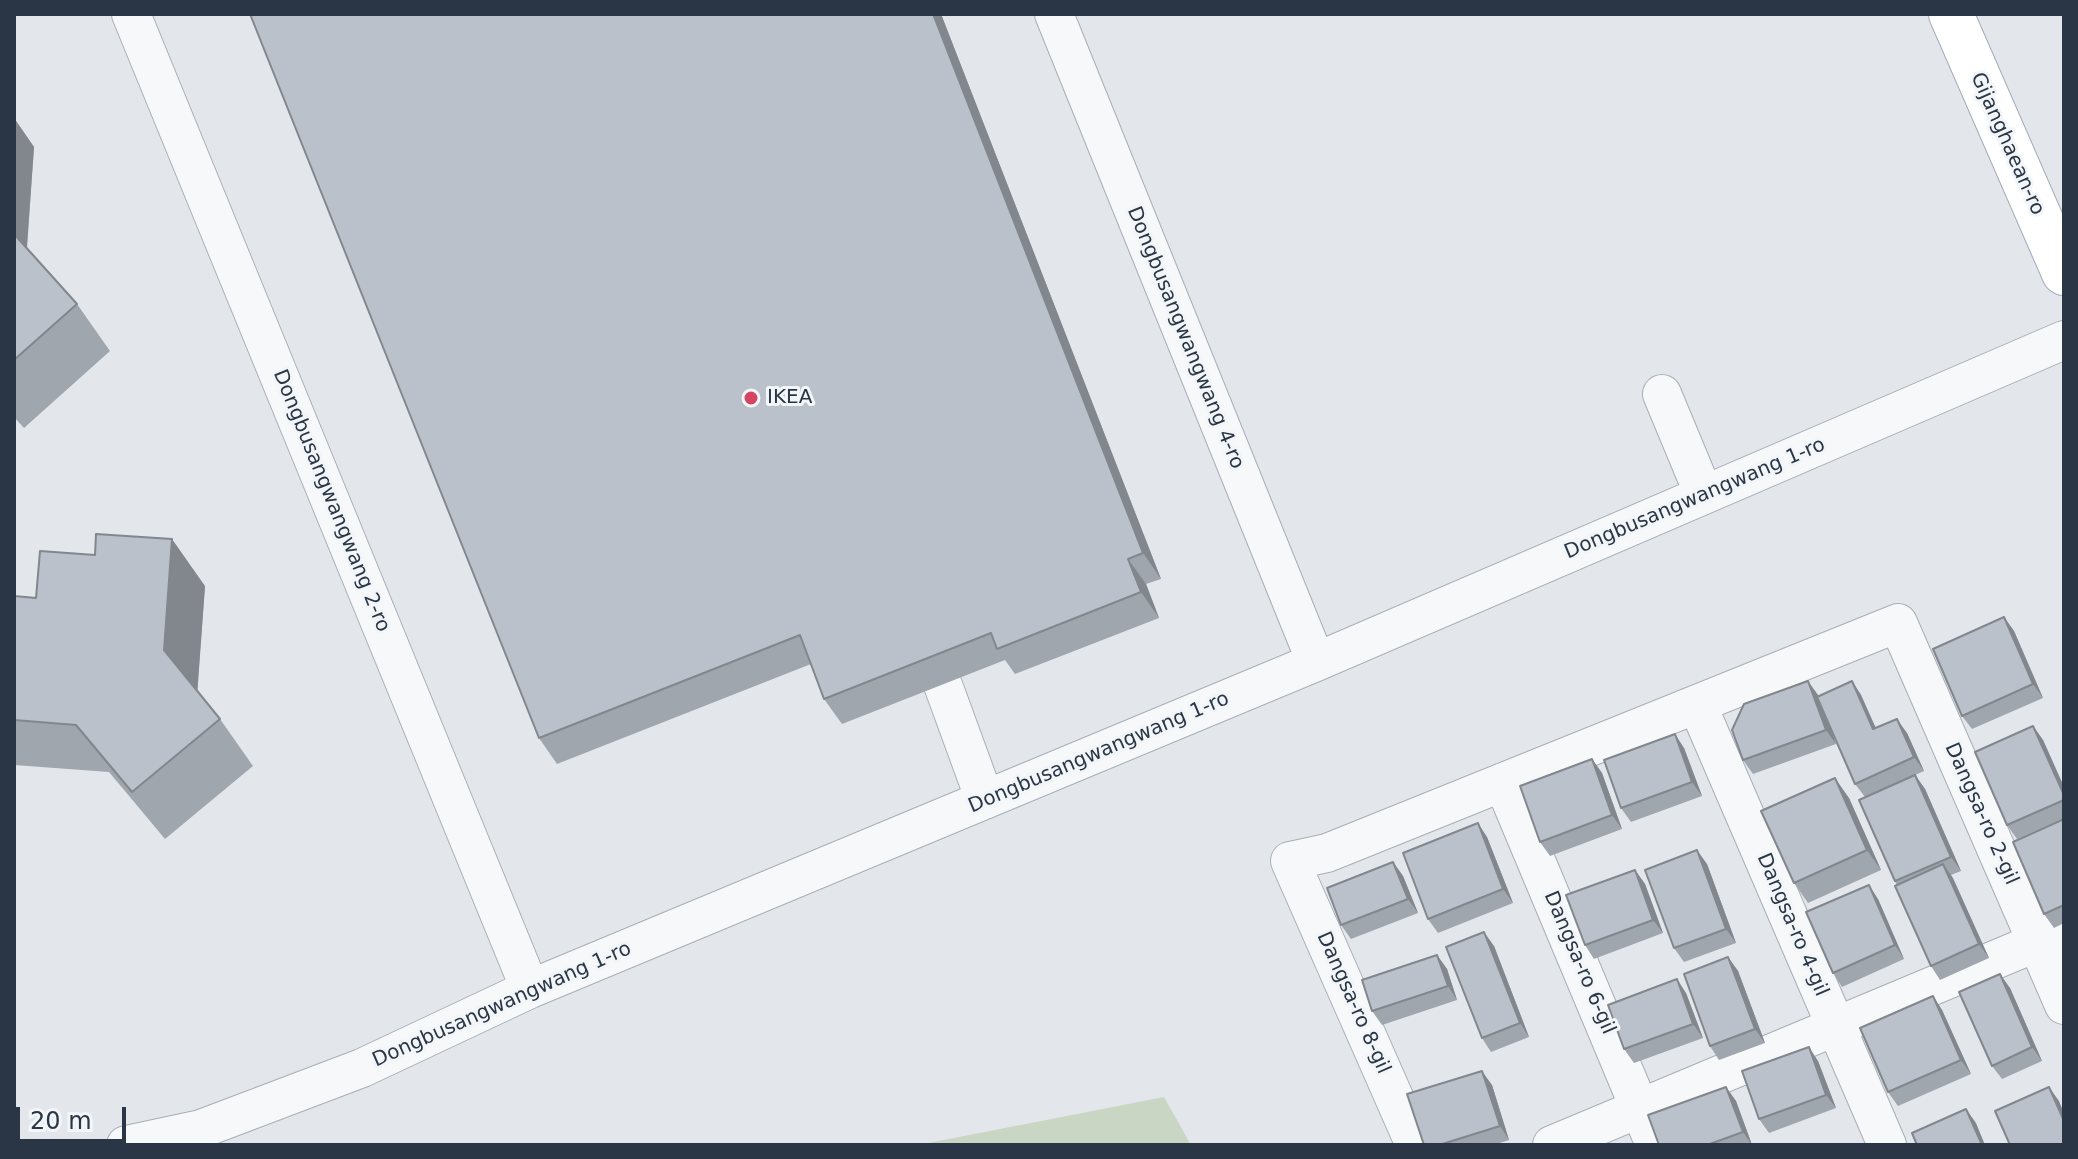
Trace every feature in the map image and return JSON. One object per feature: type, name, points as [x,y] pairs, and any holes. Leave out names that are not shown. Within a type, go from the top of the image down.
[{"type":"main road","name":"Gijanghaean-ro","points":[[1951,14],[2064,273]]},
{"type":"street","name":"Dongbusangwangwang 2-ro","points":[[131,14],[530,989]]},
{"type":"street","name":"Dongbusangwangwang 4-ro","points":[[1054,14],[1316,662]]},
{"type":"street","name":"Dongbusangwangwang 1-ro","points":[[126,1145],[201,1129],[362,1068],[530,989],[1316,662],[2064,340]]},
{"type":"street","points":[[1662,394],[1704,495]]},
{"type":"street","name":"Dangsa-ro 2-gil","points":[[1697,704],[1898,623],[2050,937],[2064,1005]]},
{"type":"street","points":[[943,685],[985,800]]},
{"type":"street","points":[[1503,782],[1697,704]]},
{"type":"street","name":"Dangsa-ro 4-gil","points":[[1697,704],[1887,1145]]},
{"type":"street","name":"Dangsa-ro 8-gil","points":[[1415,1145],[1290,861],[1327,853],[1503,782]]},
{"type":"street","name":"Dangsa-ro 6-gil","points":[[1503,782],[1655,1145]]},
{"type":"street","points":[[1552,1145],[2050,937]]},
{"type":"green space","points":[[1164,1097],[1191,1145],[918,1145]]},
{"type":"building","name":"IKEA","points":[[250,14],[933,14],[1143,553],[1128,559],[1141,592],[997,649],[991,633],[824,699],[800,635],[539,738]]},
{"type":"building","points":[[14,234],[77,304],[14,360]]},
{"type":"building","points":[[96,534],[172,539],[164,650],[220,719],[132,792],[76,725],[14,720],[14,596],[36,598],[40,551],[95,555]]},
{"type":"building","points":[[2004,617],[2033,684],[1962,716],[1933,649]]},
{"type":"building","points":[[1808,681],[1826,730],[1743,760],[1732,730],[1744,704]]},
{"type":"building","points":[[1852,681],[1873,729],[1897,719],[1914,757],[1855,784],[1817,697]]},
{"type":"building","points":[[2033,726],[2064,800],[2007,825],[1975,752]]},
{"type":"building","points":[[1675,734],[1692,782],[1621,808],[1604,760]]},
{"type":"building","points":[[1592,759],[1612,815],[1540,842],[1520,786]]},
{"type":"building","points":[[1915,775],[1951,857],[1895,881],[1859,800]]},
{"type":"building","points":[[1835,778],[1867,850],[1794,883],[1761,811]]},
{"type":"building","points":[[2064,819],[2064,905],[2044,914],[2013,842]]},
{"type":"building","points":[[1478,823],[1503,889],[1428,919],[1403,853]]},
{"type":"building","points":[[1697,850],[1726,929],[1674,948],[1645,870]]},
{"type":"building","points":[[1393,862],[1408,899],[1341,925],[1327,888]]},
{"type":"building","points":[[1943,864],[1979,944],[1931,966],[1895,886]]},
{"type":"building","points":[[1635,870],[1653,920],[1585,945],[1566,895]]},
{"type":"building","points":[[1869,885],[1895,945],[1833,973],[1806,912]]},
{"type":"building","points":[[1484,932],[1520,1023],[1482,1038],[1446,947]]},
{"type":"building","points":[[1437,955],[1448,986],[1372,1011],[1362,980]]},
{"type":"building","points":[[1728,957],[1755,1029],[1710,1046],[1684,974]]},
{"type":"building","points":[[2000,974],[2032,1047],[1992,1066],[1959,992]]},
{"type":"building","points":[[1677,979],[1693,1024],[1624,1049],[1608,1005]]},
{"type":"building","points":[[1933,996],[1961,1060],[1888,1092],[1860,1028]]},
{"type":"building","points":[[1809,1047],[1826,1095],[1759,1119],[1742,1071]]},
{"type":"building","points":[[1482,1071],[1500,1126],[1439,1145],[1424,1145],[1407,1094]]},
{"type":"building","points":[[1726,1087],[1743,1132],[1707,1145],[1659,1145],[1648,1115]]},
{"type":"building","points":[[2049,1087],[2064,1121],[2064,1145],[2010,1145],[1995,1111]]},
{"type":"building","points":[[1966,1109],[1982,1145],[1917,1145],[1912,1133]]},
{"type":"place","name":"IKEA","points":[[751,398]]}]
